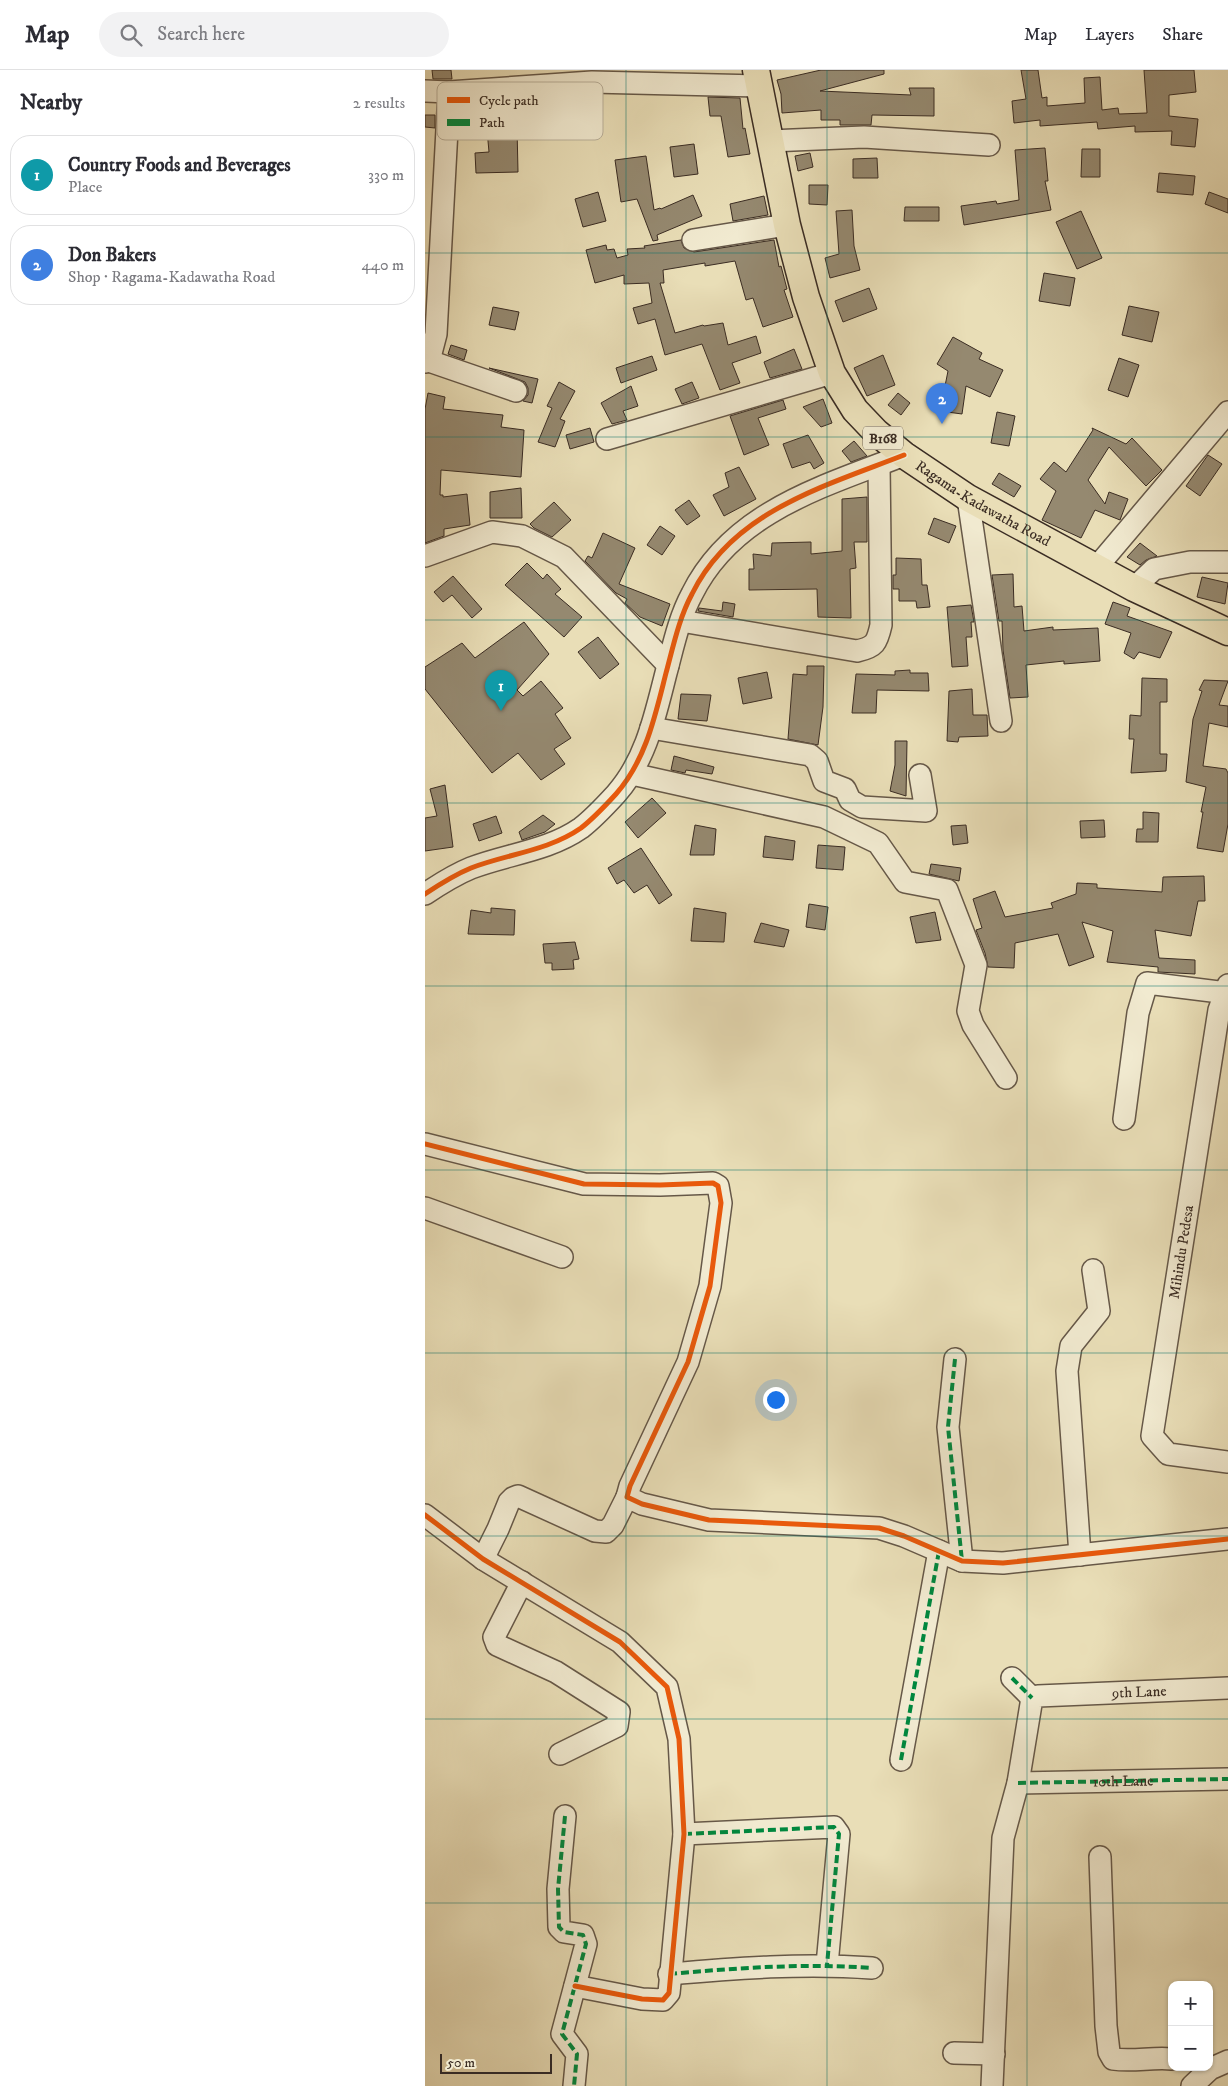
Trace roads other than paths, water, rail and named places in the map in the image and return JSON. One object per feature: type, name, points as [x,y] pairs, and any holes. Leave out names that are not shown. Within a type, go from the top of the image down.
[{"type":"main road","name":"Ragama-Kadawatha Road","points":[[757,78],[787,225],[806,297],[832,373],[855,410],[876,432],[904,455],[968,498],[1134,588],[1228,632]]},
{"type":"street","points":[[592,82],[757,78]]},
{"type":"street","points":[[770,141],[864,137],[989,145]]},
{"type":"street","points":[[446,140],[436,334],[427,362],[516,391]]},
{"type":"street","points":[[693,240],[787,225]]},
{"type":"street","points":[[607,440],[832,373]]},
{"type":"street","points":[[1097,568],[1228,412]]},
{"type":"street","points":[[425,894],[446,880],[471,868],[536,849],[580,828],[603,809],[632,774],[643,753],[681,621],[691,594],[703,573],[718,554],[741,533],[784,503],[844,477],[904,455]]},
{"type":"street","points":[[681,621],[857,651],[871,648],[878,639],[881,624],[879,464]]},
{"type":"street","points":[[968,498],[1001,721]]},
{"type":"street","points":[[425,556],[492,532],[522,536],[564,557],[668,665]]},
{"type":"street","points":[[1134,588],[1154,569],[1189,562],[1228,562]]},
{"type":"street","points":[[651,728],[810,755],[817,760],[824,781],[845,789],[850,800],[862,807],[926,811],[920,775]]},
{"type":"street","points":[[632,774],[824,817],[878,843],[905,882],[947,890],[976,965],[968,1010],[973,1025],[1006,1078]]},
{"type":"street","points":[[1125,1119],[1138,1013],[1147,983],[1227,990]]},
{"type":"street","name":"Mihindu Pedesa","points":[[1227,990],[1219,1010],[1152,1436],[1168,1454],[1228,1462]]},
{"type":"street","points":[[425,1144],[584,1184],[660,1186],[713,1183],[717,1186],[721,1202],[710,1286],[688,1362],[613,1525],[606,1532],[595,1531],[518,1496],[509,1502],[499,1529],[483,1559]]},
{"type":"street","points":[[425,1208],[562,1257]]},
{"type":"street","points":[[1080,1555],[1067,1371],[1071,1346],[1099,1310],[1093,1270]]},
{"type":"street","points":[[955,1359],[948,1427],[962,1561]]},
{"type":"street","points":[[627,1497],[642,1504],[709,1520],[879,1528],[962,1561],[1003,1563],[1228,1539]]},
{"type":"street","points":[[425,1515],[483,1559],[621,1642],[667,1687],[679,1739],[684,1834],[669,1974],[669,1993],[663,2000],[642,1999],[575,1986]]},
{"type":"street","points":[[901,1760],[939,1551]]},
{"type":"street","points":[[522,1582],[495,1637],[497,1646],[556,1672],[619,1712],[617,1726],[560,1754]]},
{"type":"street","points":[[992,2086],[1003,1838],[1041,1697],[1012,1678]]},
{"type":"street","name":"9th Lane","points":[[1041,1697],[1228,1688]]},
{"type":"street","name":"10th Lane","points":[[1018,1783],[1228,1779]]},
{"type":"street","points":[[565,1816],[558,1888],[559,1927],[564,1932],[583,1935],[586,1944],[562,2034],[577,2054],[574,2086]]},
{"type":"street","points":[[684,1834],[834,1827],[839,1834],[827,1965]]},
{"type":"street","points":[[1100,1857],[1106,2026],[1109,2052],[1113,2060],[1168,2059]]},
{"type":"street","points":[[669,1974],[763,1966],[827,1965],[872,1968]]},
{"type":"street","points":[[954,2052],[994,2054]]},
{"type":"street","points":[[1192,2086],[1215,2066]]},
{"type":"place","name":"Don Bakers","points":[[942,424]]},
{"type":"place","name":"Country Foods and Beverages","points":[[501,711]]}]
